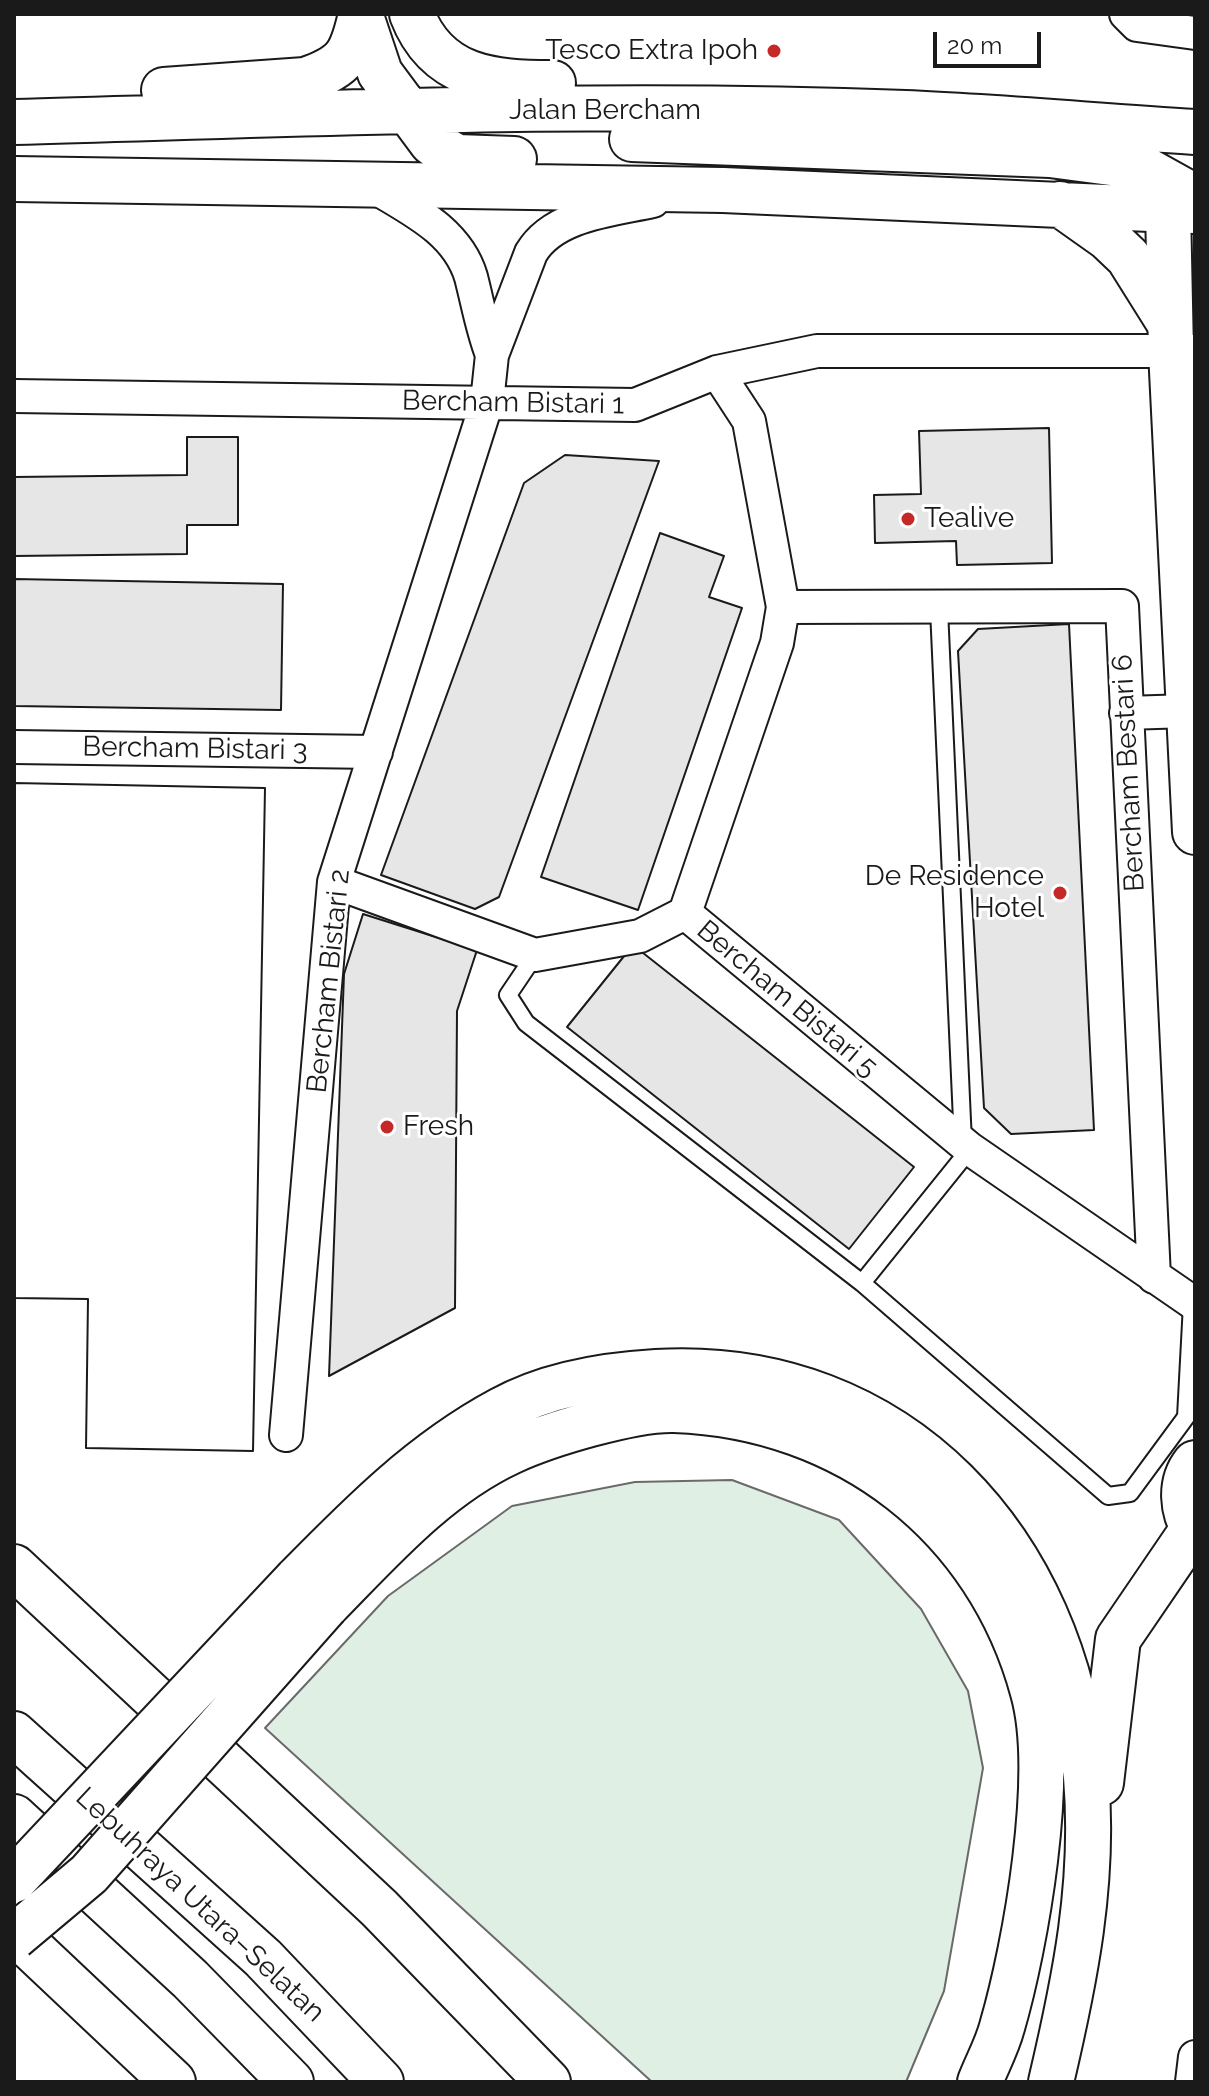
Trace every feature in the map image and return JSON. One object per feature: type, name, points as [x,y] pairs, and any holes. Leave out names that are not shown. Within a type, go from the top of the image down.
[{"type":"main road","points":[[412,14],[442,57],[476,77],[498,83],[666,81],[850,91],[904,113]]},
{"type":"main road","points":[[14,104],[41,98],[305,80],[345,60],[354,45],[361,15]]},
{"type":"main road","points":[[361,15],[380,73],[432,143],[457,157],[643,165],[712,190]]},
{"type":"main road","name":"Jalan Bercham","points":[[14,122],[406,111],[904,113],[1195,132]]},
{"type":"main road","points":[[484,112],[599,136],[1050,155],[1141,167],[1180,198]]},
{"type":"main road","points":[[14,179],[712,190],[1060,204],[1180,198]]},
{"type":"main road","points":[[1180,198],[1179,342],[1188,711],[1195,832]]},
{"type":"main road","points":[[1060,204],[1108,238],[1128,257],[1179,342]]},
{"type":"main road","points":[[173,2082],[14,1935],[89,1874],[311,1592],[394,1481],[503,1409],[597,1376],[687,1371],[773,1379],[841,1402],[899,1434],[969,1494],[1010,1548],[1042,1603],[1071,1691],[1086,1776],[1089,1877]]},
{"type":"main road","points":[[14,1880],[311,1592],[424,1507],[509,1452],[581,1426],[672,1410],[747,1420],[822,1440],[891,1481],[942,1526],[980,1572],[1009,1628],[1034,1693],[1042,1763],[1037,1837],[1002,2028],[980,2082]]},
{"type":"main road","points":[[1051,2082],[1078,1965],[1118,1639],[1194,1530],[1185,1510],[1184,1489],[1195,1463]]},
{"type":"main road","points":[[14,1567],[379,1908],[505,2034],[548,2082]]},
{"type":"main road","name":"Lebuhraya Utara–Selatan","points":[[14,1734],[263,1958],[381,2082]]},
{"type":"main road","points":[[14,1817],[190,1979],[291,2082]]},
{"type":"main road","points":[[505,2034],[575,2082]]},
{"type":"street","points":[[1126,14],[1137,25],[1195,33]]},
{"type":"street","name":"Bercham Bistari 2","points":[[371,185],[431,222],[450,239],[470,276],[480,326],[492,355]]},
{"type":"street","name":"Bercham Bistari 2","points":[[286,1435],[334,882],[487,402],[492,355],[518,282],[539,239],[581,217],[712,190]]},
{"type":"street","name":"Bercham Bistari 1","points":[[14,396],[635,405],[717,372],[817,351],[1179,342]]},
{"type":"street","name":"Bercham Bistari 5","points":[[717,372],[749,421],[783,607],[777,643],[685,913],[966,1147],[1194,1304]]},
{"type":"street","name":"Bercham Bestari 6","points":[[783,607],[939,609],[1122,606],[1154,1277]]},
{"type":"street","points":[[1126,713],[1188,711]]},
{"type":"street","name":"Bercham Bistari 3","points":[[14,747],[376,752]]},
{"type":"street","points":[[334,882],[535,955],[640,936],[685,913]]},
{"type":"street","points":[[1192,2082],[1195,2057]]},
{"type":"lane","points":[[862,1283],[966,1147],[939,609]]},
{"type":"lane","points":[[535,955],[508,995],[526,1023],[862,1283],[1108,1496],[1120,1497],[1130,1493],[1186,1417],[1194,1304]]},
{"type":"green space","points":[[732,1480],[839,1520],[921,1609],[968,1691],[983,1768],[944,1991],[906,2082],[652,2082],[265,1728],[388,1596],[512,1506],[635,1482]]},
{"type":"building","points":[[1049,428],[1052,563],[957,565],[956,541],[875,543],[874,495],[921,494],[919,431]]},
{"type":"building","points":[[187,437],[238,437],[238,525],[187,525],[187,554],[14,556],[14,477],[187,475]]},
{"type":"building","points":[[565,455],[659,461],[499,897],[475,909],[381,875],[524,483]]},
{"type":"building","points":[[660,533],[724,556],[709,597],[742,608],[638,910],[541,877]]},
{"type":"building","points":[[14,579],[283,584],[281,710],[14,706]]},
{"type":"building","points":[[1069,624],[1094,1130],[1011,1134],[984,1108],[958,651],[978,629]]},
{"type":"building","points":[[14,783],[265,788],[253,1451],[86,1448],[88,1299],[14,1298]]},
{"type":"building","points":[[14,783],[265,788],[253,1451],[86,1448],[88,1299],[14,1298]]},
{"type":"building","points":[[363,914],[477,950],[457,1011],[455,1308],[329,1376],[344,974]]},
{"type":"building","points":[[633,945],[914,1167],[849,1249],[567,1027]]},
{"type":"place","name":"Tesco Extra Ipoh","points":[[774,51]]},
{"type":"place","name":"Tealive","points":[[908,519]]},
{"type":"place","name":"De Residence Hotel","points":[[1060,893]]},
{"type":"place","name":"Fresh","points":[[387,1127]]}]
